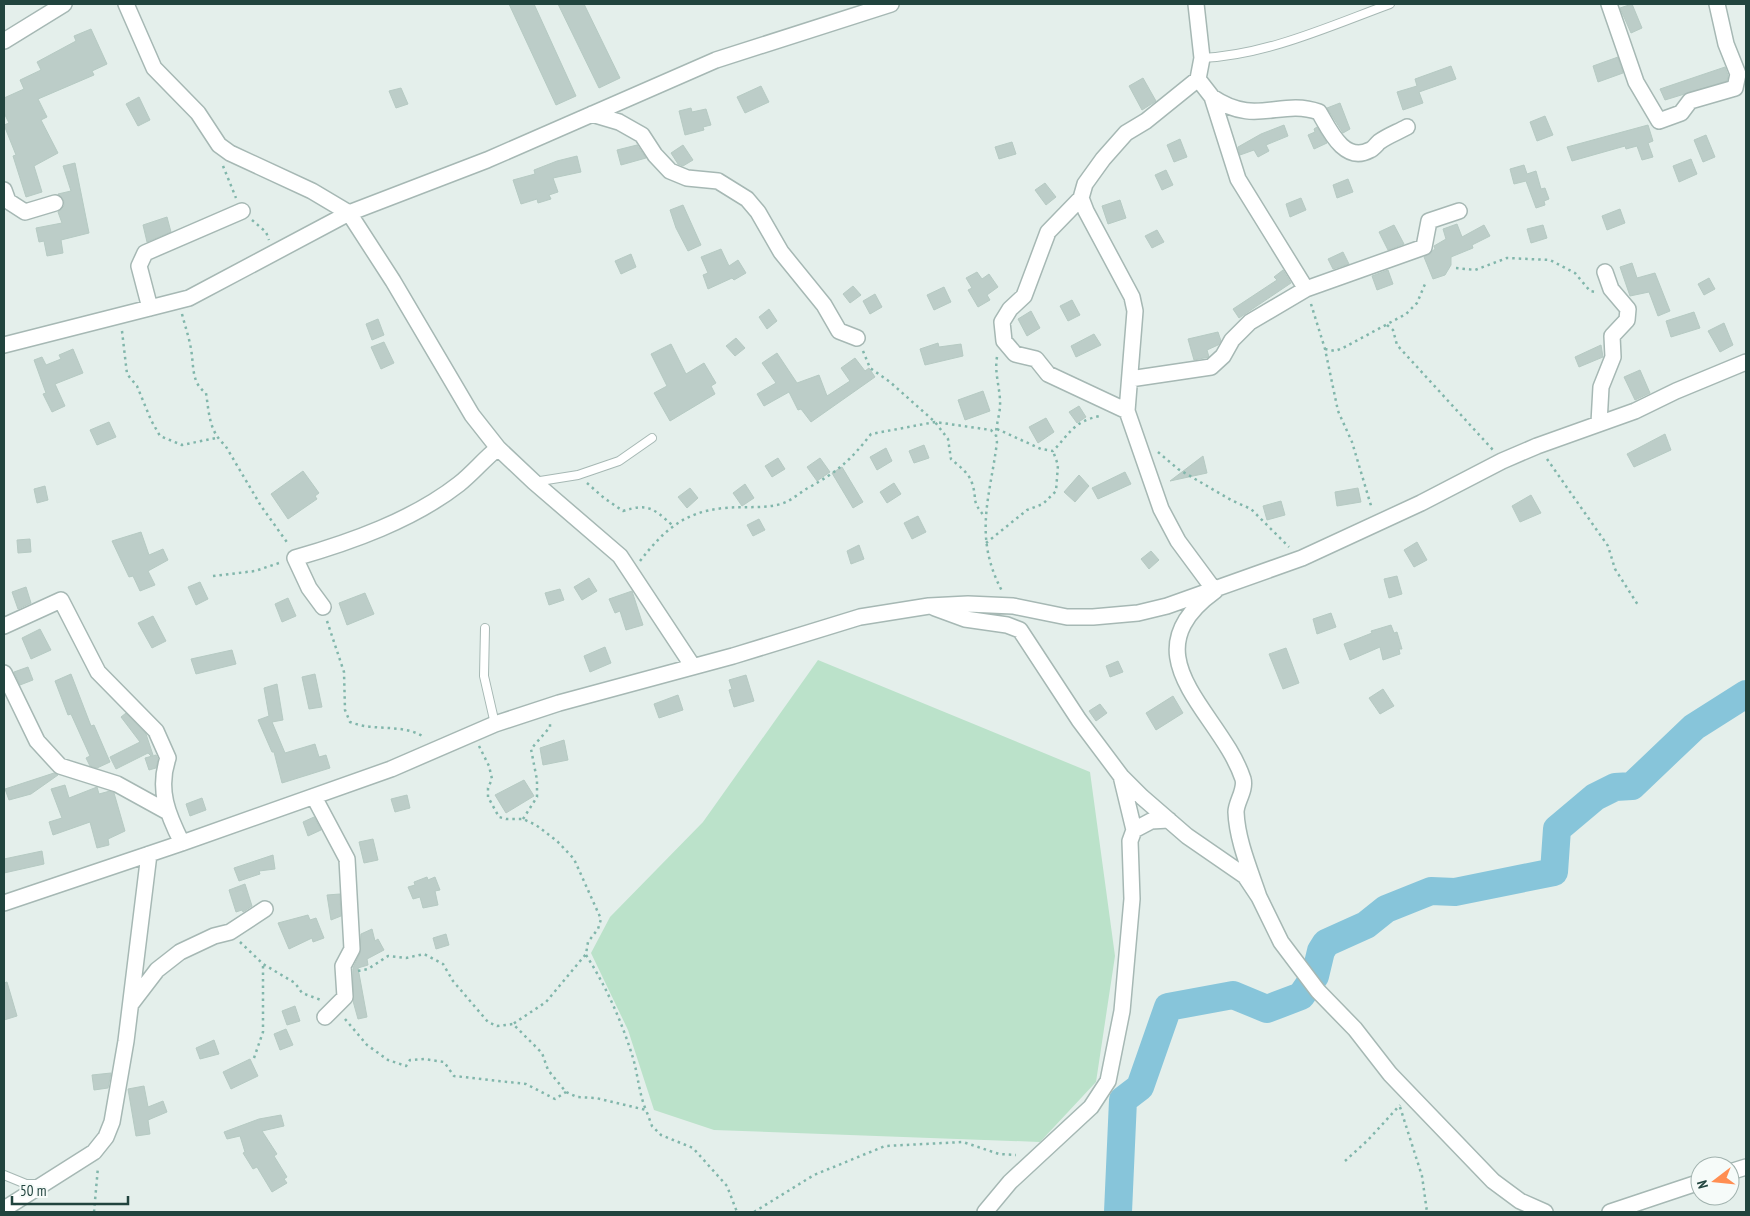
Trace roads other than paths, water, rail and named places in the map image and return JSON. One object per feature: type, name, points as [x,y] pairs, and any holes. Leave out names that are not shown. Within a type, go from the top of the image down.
[{"type":"street","points":[[4,41],[64,4]]},
{"type":"street","points":[[126,4],[154,68],[198,113],[219,145],[230,153],[312,191],[348,213],[393,281],[472,415],[498,448],[534,482],[608,545],[632,572],[692,665]]},
{"type":"street","points":[[4,345],[178,301],[210,288],[348,213],[487,160],[716,60],[892,4]]},
{"type":"street","points":[[1127,411],[1048,374],[1036,359],[1015,354],[1004,341],[1002,322],[1010,308],[1024,296],[1048,232],[1064,213],[1081,198],[1085,184],[1126,133],[1146,121],[1198,79],[1202,58],[1196,4]]},
{"type":"street","points":[[1609,4],[1636,82],[1659,121],[1681,114],[1690,101],[1735,88],[1738,74],[1726,44],[1717,4]]},
{"type":"street","points":[[1198,79],[1212,97],[1227,107],[1252,113],[1306,107],[1319,112],[1335,140],[1348,150],[1358,153],[1370,150],[1380,142],[1407,127]]},
{"type":"street","points":[[1212,97],[1238,179],[1306,289]]},
{"type":"street","points":[[592,114],[619,122],[642,135],[655,155],[670,171],[687,178],[718,181],[747,199],[758,212],[781,252],[824,305],[839,331],[857,338]]},
{"type":"street","points":[[4,190],[8,201],[26,212],[55,203]]},
{"type":"street","points":[[1081,198],[1086,211],[1132,297],[1135,311],[1127,411],[1160,509],[1178,541],[1215,590]]},
{"type":"street","points":[[1130,379],[1211,367],[1223,356],[1232,340],[1250,322],[1306,289],[1424,247],[1430,221],[1459,210]]},
{"type":"street","points":[[150,308],[140,266],[145,253],[242,211]]},
{"type":"street","points":[[1599,423],[1601,387],[1613,358],[1612,336],[1627,320],[1628,309],[1611,289],[1604,272]]},
{"type":"street","points":[[4,903],[182,843],[391,769],[495,724],[559,703],[692,665],[733,656],[860,617],[929,606],[968,604],[1014,606],[1068,617],[1119,616],[1167,606],[1302,558],[1375,525],[1502,461],[1537,446],[1635,411],[1676,391],[1746,362]]},
{"type":"street","points":[[323,606],[309,588],[295,558],[369,532],[414,512],[460,483],[498,448]]},
{"type":"street","points":[[1215,590],[1196,604],[1183,622],[1178,639],[1178,658],[1196,702],[1238,766],[1241,774],[1244,783],[1236,810],[1239,832],[1258,897]]},
{"type":"street","points":[[4,626],[61,600],[98,672],[156,731],[168,758],[163,773],[166,811],[182,843]]},
{"type":"street","points":[[929,606],[965,619],[1007,624],[1020,630],[1078,720],[1120,776],[1187,836],[1245,876],[1281,942],[1318,991],[1355,1029],[1390,1074],[1494,1181],[1520,1201],[1545,1212]]},
{"type":"street","points":[[4,673],[37,741],[60,766],[117,784],[166,811]]},
{"type":"street","points":[[985,1212],[1010,1182],[1091,1107],[1108,1081],[1122,1011],[1132,899],[1130,841],[1134,830],[1120,776]]},
{"type":"street","points":[[314,797],[347,859],[352,949],[343,966],[345,997],[328,1013]]},
{"type":"street","points":[[1134,830],[1151,821],[1168,820]]},
{"type":"street","points":[[4,1209],[41,1184],[84,1160],[101,1145],[112,1122],[130,1005],[149,854]]},
{"type":"street","points":[[130,1005],[157,970],[180,952],[214,936],[230,932],[265,909]]},
{"type":"street","points":[[1610,1212],[1690,1185]]},
{"type":"lane","points":[[1202,58],[1223,58],[1292,40],[1390,4]]},
{"type":"lane","points":[[534,482],[578,475],[619,461],[652,438]]},
{"type":"lane","points":[[484,628],[484,676],[495,724]]},
{"type":"lane","points":[[4,1175],[26,1184],[41,1184]]},
{"type":"waterway","points":[[1118,1212],[1123,1100],[1140,1087],[1168,1007],[1233,995],[1267,1009],[1301,996],[1315,976],[1321,951],[1326,943],[1366,925],[1386,909],[1431,891],[1455,892],[1554,872],[1557,829],[1595,797],[1615,787],[1632,786],[1694,727],[1746,694]]}]
